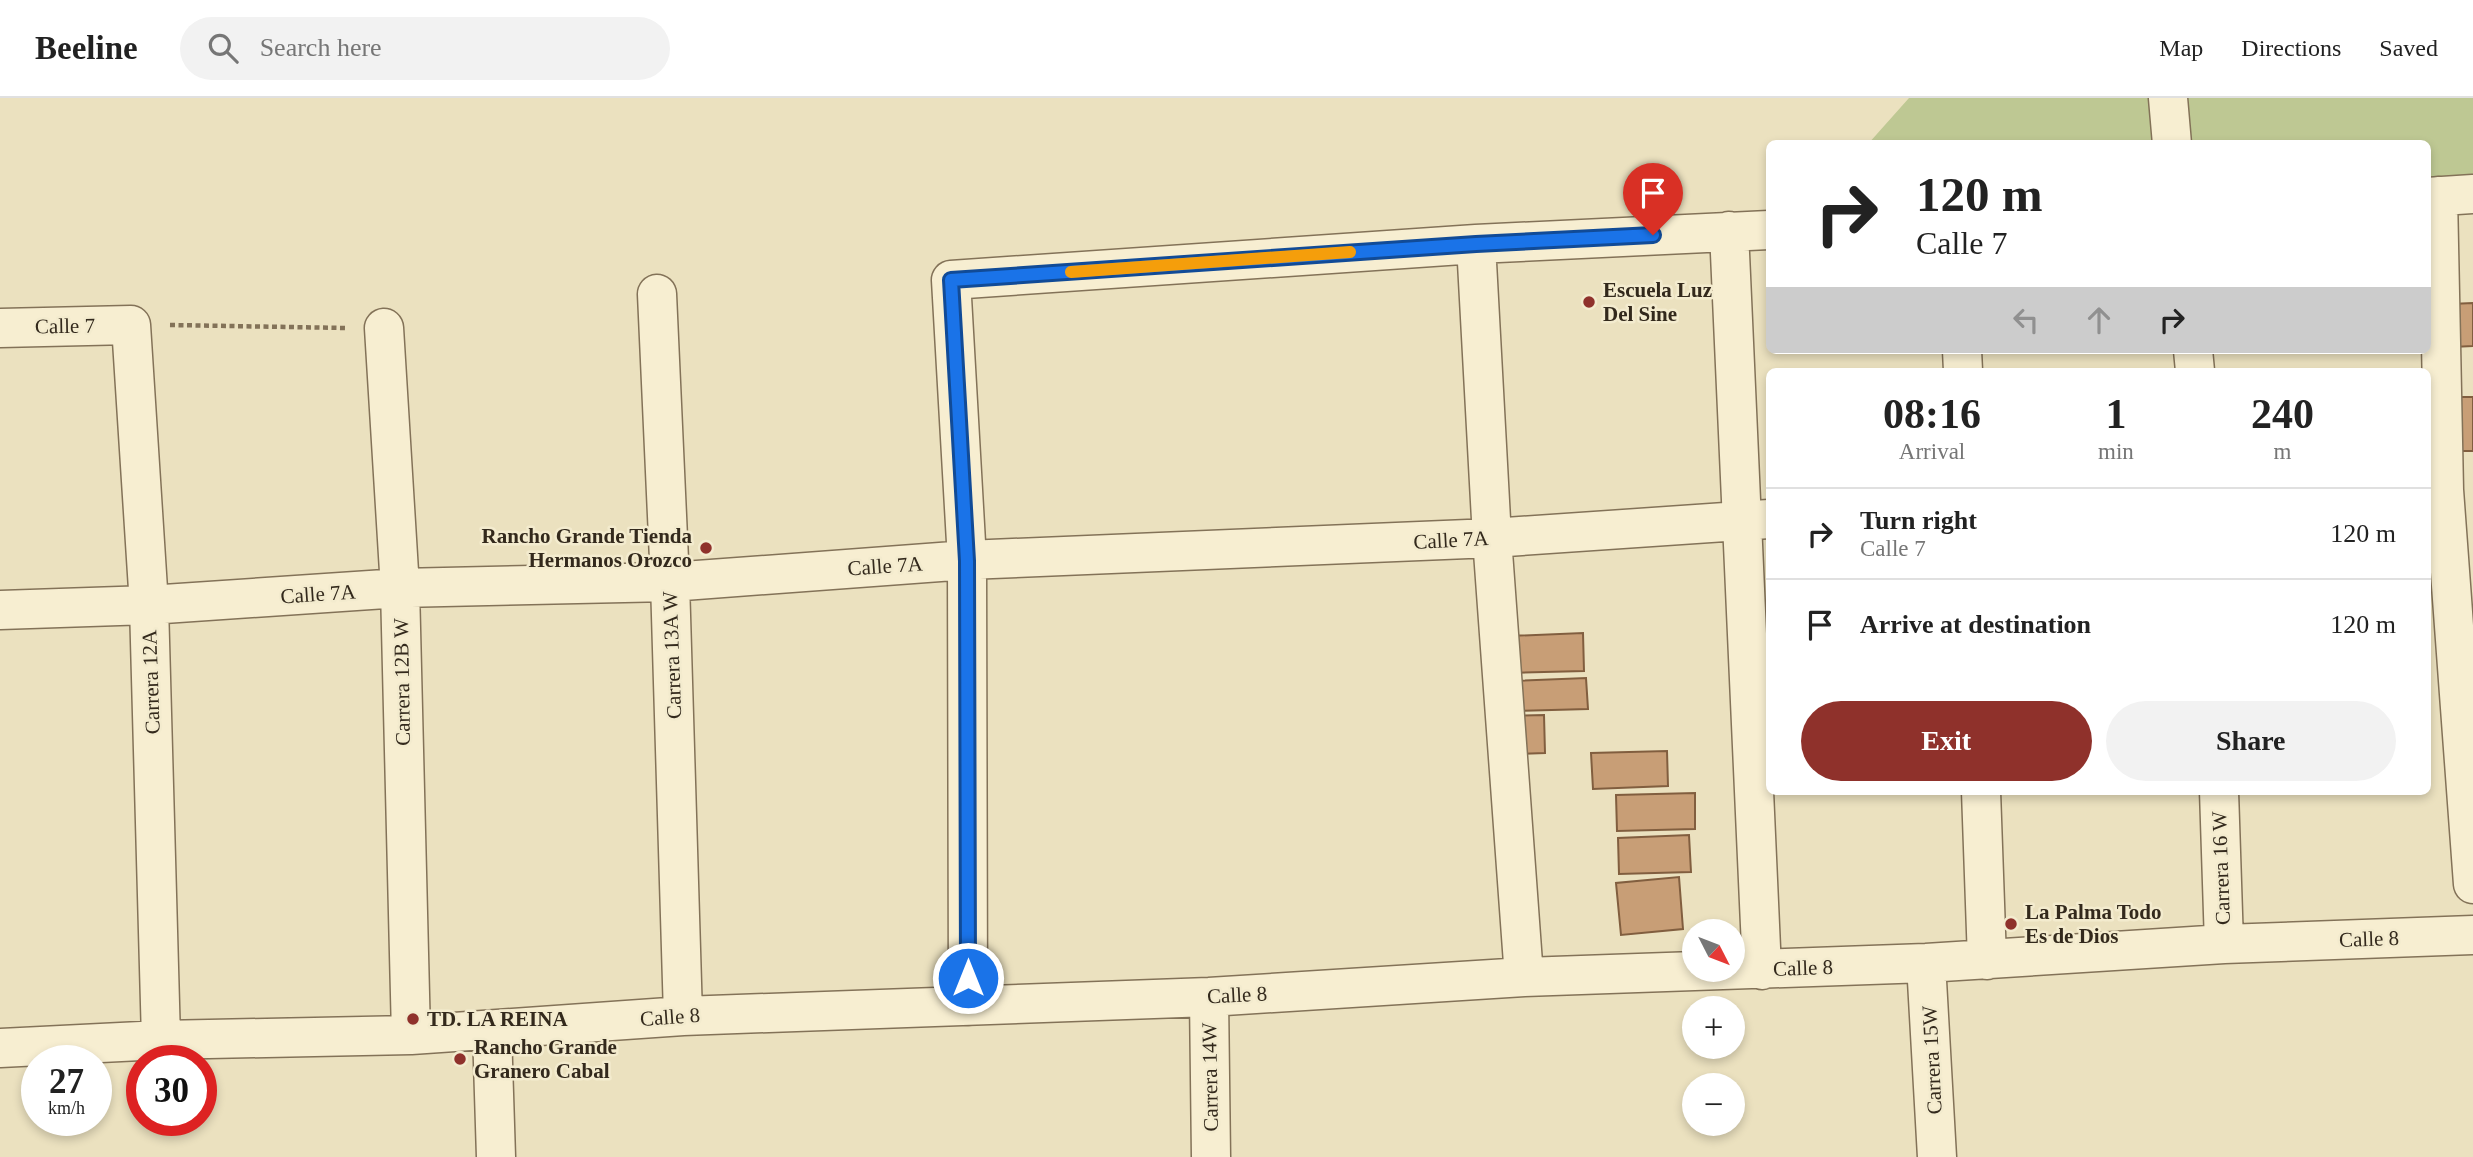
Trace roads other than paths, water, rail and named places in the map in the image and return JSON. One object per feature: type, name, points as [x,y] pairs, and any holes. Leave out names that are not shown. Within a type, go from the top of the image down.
[{"type":"street","points":[[2168,98],[2172,140]]},
{"type":"street","points":[[2446,196],[2448,490],[2473,884]]},
{"type":"street","points":[[968,1006],[967,561],[951,280],[1476,244],[1766,230]]},
{"type":"street","points":[[1729,231],[1756,520],[1762,970]]},
{"type":"street","points":[[1476,244],[1492,538],[1524,977]]},
{"type":"street","name":"Carrera 13A W","points":[[657,295],[670,582],[683,1016]]},
{"type":"street","name":"Calle 7","points":[[0,328],[131,325]]},
{"type":"street","name":"Carrera 12A","points":[[131,325],[149,605],[161,1040]]},
{"type":"street","name":"Carrera 12B W","points":[[384,328],[400,588],[411,1035]]},
{"type":"street","name":"Calle 7A","points":[[0,610],[149,605],[400,588],[670,582],[967,561],[1492,538],[1756,520]]},
{"type":"street","points":[[1980,795],[1987,960]]},
{"type":"street","name":"Carrera 16 W","points":[[2218,795],[2224,944]]},
{"type":"street","name":"Calle 8","points":[[0,1048],[161,1040],[411,1035],[683,1016],[1209,997],[1524,977],[1926,963],[2224,944],[2473,935]]},
{"type":"street","name":"Carrera 15W","points":[[1926,963],[1937,1157]]},
{"type":"street","name":"Carrera 14W","points":[[1209,997],[1211,1157]]},
{"type":"street","points":[[492,1031],[496,1157]]},
{"type":"place","name":"Escuela Luz Del Sine","points":[[1589,302]]},
{"type":"place","name":"Rancho Grande Tienda Hermanos Orozco","points":[[706,548]]},
{"type":"place","name":"La Palma Todo Es de Dios","points":[[2011,924]]},
{"type":"place","name":"TD. LA REINA","points":[[413,1019]]},
{"type":"place","name":"Rancho Grande Granero Cabal","points":[[460,1059]]}]
